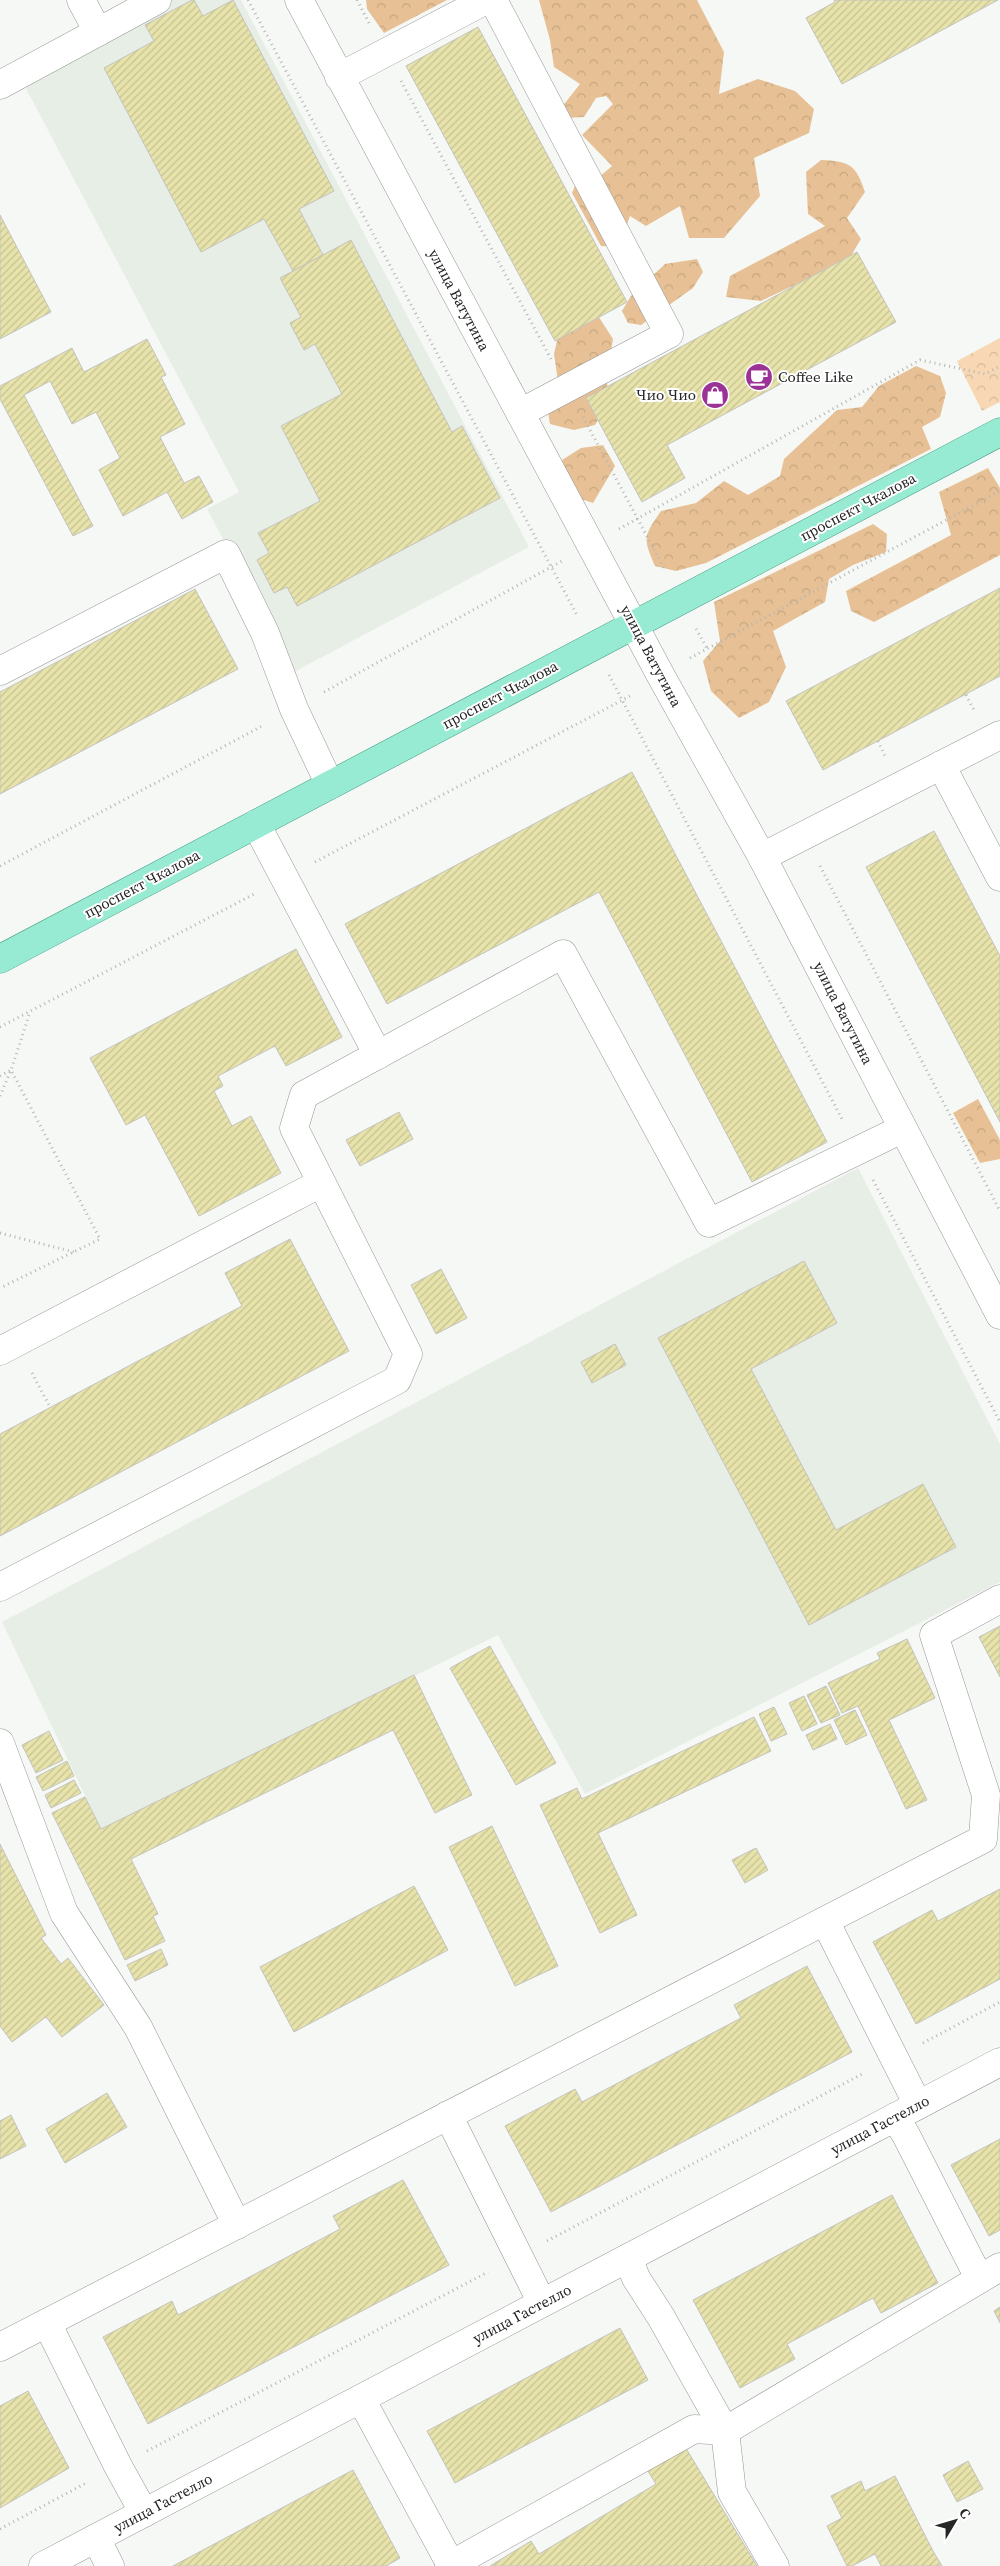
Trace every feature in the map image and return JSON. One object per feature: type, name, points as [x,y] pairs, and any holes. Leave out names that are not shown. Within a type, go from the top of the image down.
[{"type":"main road","name":"проспект Чкалова","points":[[0,959],[1000,432]]},
{"type":"street","points":[[81,0],[98,32]]},
{"type":"street","points":[[0,85],[157,0]]},
{"type":"street","name":"улица Ватутина","points":[[299,0],[661,676],[762,857],[902,1129],[993,1282],[1000,1315]]},
{"type":"street","points":[[339,77],[486,0]]},
{"type":"street","points":[[493,0],[669,334],[520,413]]},
{"type":"street","points":[[0,671],[226,554],[265,633],[294,709],[330,785]]},
{"type":"street","points":[[762,857],[1000,735]]},
{"type":"street","points":[[941,764],[1000,877]]},
{"type":"street","points":[[256,824],[378,1055]]},
{"type":"street","points":[[0,1587],[396,1380],[408,1354],[294,1128],[304,1095],[563,954],[710,1223],[902,1129]]},
{"type":"street","points":[[0,1351],[321,1183]]},
{"type":"street","points":[[0,2347],[983,1839],[986,1795],[934,1635],[1000,1598]]},
{"type":"street","points":[[0,1743],[64,1913],[138,2027],[237,2225]]},
{"type":"street","points":[[824,1921],[918,2105]]},
{"type":"street","name":"улица Гастелло","points":[[43,2566],[1000,2062]]},
{"type":"street","points":[[448,2115],[542,2303]]},
{"type":"street","points":[[361,2399],[450,2565],[694,2429],[725,2431],[990,2272],[895,2118]]},
{"type":"street","points":[[628,2258],[636,2278],[661,2317],[725,2431],[732,2492],[775,2566]]},
{"type":"street","points":[[47,2323],[118,2466],[144,2513]]},
{"type":"street","points":[[96,2538],[110,2566]]},
{"type":"path","points":[[248,0],[553,567],[1000,1422]]},
{"type":"path","points":[[357,0],[706,648]]},
{"type":"path","points":[[0,866],[294,709],[553,567],[920,360],[985,374],[1000,366]]},
{"type":"path","points":[[0,1028],[622,701],[706,648],[1000,492]]},
{"type":"path","points":[[804,835],[1000,1211]]},
{"type":"path","points":[[0,1096],[11,1070],[30,1011]]},
{"type":"path","points":[[0,1076],[11,1070]]},
{"type":"path","points":[[0,1288],[100,1239],[11,1070]]},
{"type":"path","points":[[0,1233],[74,1252]]},
{"type":"shaded area","points":[[172,0],[241,0],[529,547],[294,672],[207,509],[239,492],[21,79]]},
{"type":"shaded area","points":[[858,1168],[1000,1444],[1000,1582],[585,1794],[498,1635],[101,1829],[2,1622]]},
{"type":"green space","points":[[366,0],[447,0],[384,33],[367,9]]},
{"type":"green space","points":[[539,0],[697,0],[724,52],[719,94],[758,79],[795,91],[814,109],[809,133],[754,158],[760,196],[724,238],[689,238],[680,206],[646,226],[630,216],[619,247],[601,246],[572,193],[577,181],[598,178],[612,166],[582,135],[613,104],[606,96],[596,98],[584,117],[566,118],[561,108],[580,84],[554,67],[550,40]]},
{"type":"green space","points":[[821,160],[845,163],[850,166],[855,170],[865,192],[847,218],[861,239],[849,259],[761,301],[726,297],[730,276],[825,226],[808,214],[806,172]]},
{"type":"green space","points":[[697,259],[703,272],[693,288],[641,325],[628,323],[622,311],[631,296],[665,264]]},
{"type":"green space","points":[[595,311],[613,339],[607,378],[608,403],[595,425],[574,430],[550,424],[547,406],[559,388],[554,354],[561,323]]},
{"type":"green space","points":[[1000,338],[1000,402],[982,411],[957,361]]},
{"type":"green space","points":[[916,366],[940,376],[946,393],[940,417],[922,427],[931,449],[706,563],[676,571],[655,566],[648,549],[647,538],[648,532],[661,511],[696,503],[724,481],[748,495],[780,476],[784,459],[837,410],[862,407],[879,386]]},
{"type":"green space","points":[[603,445],[615,466],[593,503],[578,498],[562,460],[581,448]]},
{"type":"green space","points":[[988,468],[1000,488],[1000,555],[874,622],[851,611],[846,591],[951,535],[939,492]]},
{"type":"green space","points":[[873,524],[887,534],[886,552],[853,565],[829,579],[825,602],[773,631],[786,667],[769,702],[739,718],[711,691],[703,661],[720,641],[714,602]]},
{"type":"green space","points":[[978,1099],[1000,1140],[1000,1159],[980,1163],[953,1113]]},
{"type":"building","points":[[194,0],[203,16],[233,0],[334,191],[299,209],[323,255],[293,271],[264,219],[201,252],[104,68],[154,41],[145,25]]},
{"type":"building","points":[[834,0],[998,0],[842,84],[806,18],[835,2]]},
{"type":"building","points":[[478,27],[627,302],[555,341],[406,66]]},
{"type":"building","points":[[0,215],[51,312],[0,339]]},
{"type":"building","points":[[351,240],[452,432],[462,426],[500,498],[297,606],[287,587],[274,593],[257,560],[269,553],[258,533],[320,501],[281,426],[342,394],[315,344],[304,350],[290,323],[301,317],[280,278]]},
{"type":"building","points":[[857,252],[896,322],[667,445],[685,478],[642,502],[586,398]]},
{"type":"building","points":[[147,339],[166,375],[161,377],[185,424],[160,437],[184,483],[199,476],[213,502],[182,519],[167,492],[123,516],[99,470],[120,458],[96,412],[72,424],[50,381],[24,395],[93,526],[73,536],[0,399],[0,386],[72,348],[84,372]]},
{"type":"building","points":[[1000,588],[1000,676],[823,770],[786,701]]},
{"type":"building","points":[[195,589],[238,669],[0,794],[0,692]]},
{"type":"building","points":[[632,772],[827,1142],[752,1182],[599,892],[387,1004],[345,924]]},
{"type":"building","points":[[934,831],[1000,956],[1000,1122],[866,867]]},
{"type":"building","points":[[296,949],[342,1037],[286,1066],[275,1046],[218,1076],[223,1086],[214,1091],[232,1126],[251,1116],[281,1173],[199,1216],[145,1115],[126,1125],[90,1058]]},
{"type":"building","points":[[399,1112],[413,1139],[360,1166],[346,1140]]},
{"type":"building","points":[[290,1239],[349,1351],[0,1536],[0,1434],[242,1306],[225,1273]]},
{"type":"building","points":[[804,1261],[837,1323],[751,1369],[836,1530],[923,1484],[956,1547],[809,1625],[658,1338]]},
{"type":"building","points":[[441,1269],[467,1318],[436,1334],[411,1285]]},
{"type":"building","points":[[615,1344],[626,1365],[592,1383],[581,1362]]},
{"type":"building","points":[[1000,1626],[1000,1677],[979,1637]]},
{"type":"building","points":[[907,1639],[935,1698],[889,1720],[927,1800],[906,1809],[858,1706],[842,1713],[828,1683],[880,1659],[877,1653]]},
{"type":"building","points":[[490,1646],[556,1763],[516,1785],[450,1668]]},
{"type":"building","points":[[414,1675],[472,1795],[435,1813],[393,1730],[131,1859],[158,1914],[153,1916],[165,1941],[125,1960],[52,1813],[85,1797],[101,1829]]},
{"type":"building","points":[[826,1686],[840,1715],[821,1723],[807,1695]]},
{"type":"building","points":[[804,1696],[817,1724],[802,1731],[789,1703]]},
{"type":"building","points":[[774,1707],[787,1734],[771,1741],[759,1714]]},
{"type":"building","points":[[855,1710],[867,1735],[846,1745],[834,1720]]},
{"type":"building","points":[[754,1717],[771,1751],[598,1833],[637,1915],[600,1933],[540,1805],[577,1788],[582,1799]]},
{"type":"building","points":[[830,1724],[837,1739],[813,1750],[806,1735]]},
{"type":"building","points":[[49,1731],[63,1760],[36,1773],[22,1745]]},
{"type":"building","points":[[67,1761],[74,1776],[43,1791],[36,1777]]},
{"type":"building","points":[[74,1780],[81,1793],[51,1808],[45,1795]]},
{"type":"building","points":[[492,1826],[558,1966],[515,1986],[449,1847]]},
{"type":"building","points":[[0,1844],[46,1935],[41,1938],[61,1964],[68,1958],[104,2005],[62,2037],[46,2017],[12,2042],[0,2026]]},
{"type":"building","points":[[756,1848],[768,1870],[745,1883],[732,1860]]},
{"type":"building","points":[[414,1886],[448,1950],[294,2032],[260,1967]]},
{"type":"building","points":[[1000,1889],[1000,1979],[916,2024],[873,1942],[932,1910],[938,1921]]},
{"type":"building","points":[[161,1949],[168,1965],[135,1981],[127,1965]]},
{"type":"building","points":[[807,1966],[852,2052],[551,2212],[505,2126],[575,2089],[582,2102],[741,2018],[734,2005]]},
{"type":"building","points":[[107,2093],[127,2127],[65,2163],[46,2129]]},
{"type":"building","points":[[11,2115],[26,2146],[0,2159],[0,2121]]},
{"type":"building","points":[[1000,2139],[1000,2230],[989,2236],[951,2165]]},
{"type":"building","points":[[403,2180],[449,2265],[148,2424],[103,2337],[172,2301],[178,2315],[340,2229],[333,2216]]},
{"type":"building","points":[[892,2195],[938,2283],[881,2313],[873,2298],[787,2344],[795,2359],[740,2388],[693,2300]]},
{"type":"building","points":[[1000,2307],[1000,2323],[994,2311]]},
{"type":"building","points":[[620,2328],[648,2380],[455,2483],[427,2431]]},
{"type":"building","points":[[28,2391],[69,2468],[0,2508],[0,2406]]},
{"type":"building","points":[[684,2445],[757,2566],[490,2566],[531,2541],[539,2554],[656,2484],[646,2468]]},
{"type":"building","points":[[968,2461],[983,2489],[957,2502],[943,2475]]},
{"type":"building","points":[[353,2470],[400,2558],[386,2566],[173,2566]]},
{"type":"building","points":[[895,2476],[942,2566],[881,2566],[875,2554],[852,2566],[847,2566],[827,2526],[842,2518],[831,2496],[861,2481],[865,2491]]},
{"type":"place","name":"Coffee Like","points":[[759,377]]},
{"type":"place","name":"Чио Чио","points":[[715,395]]}]
